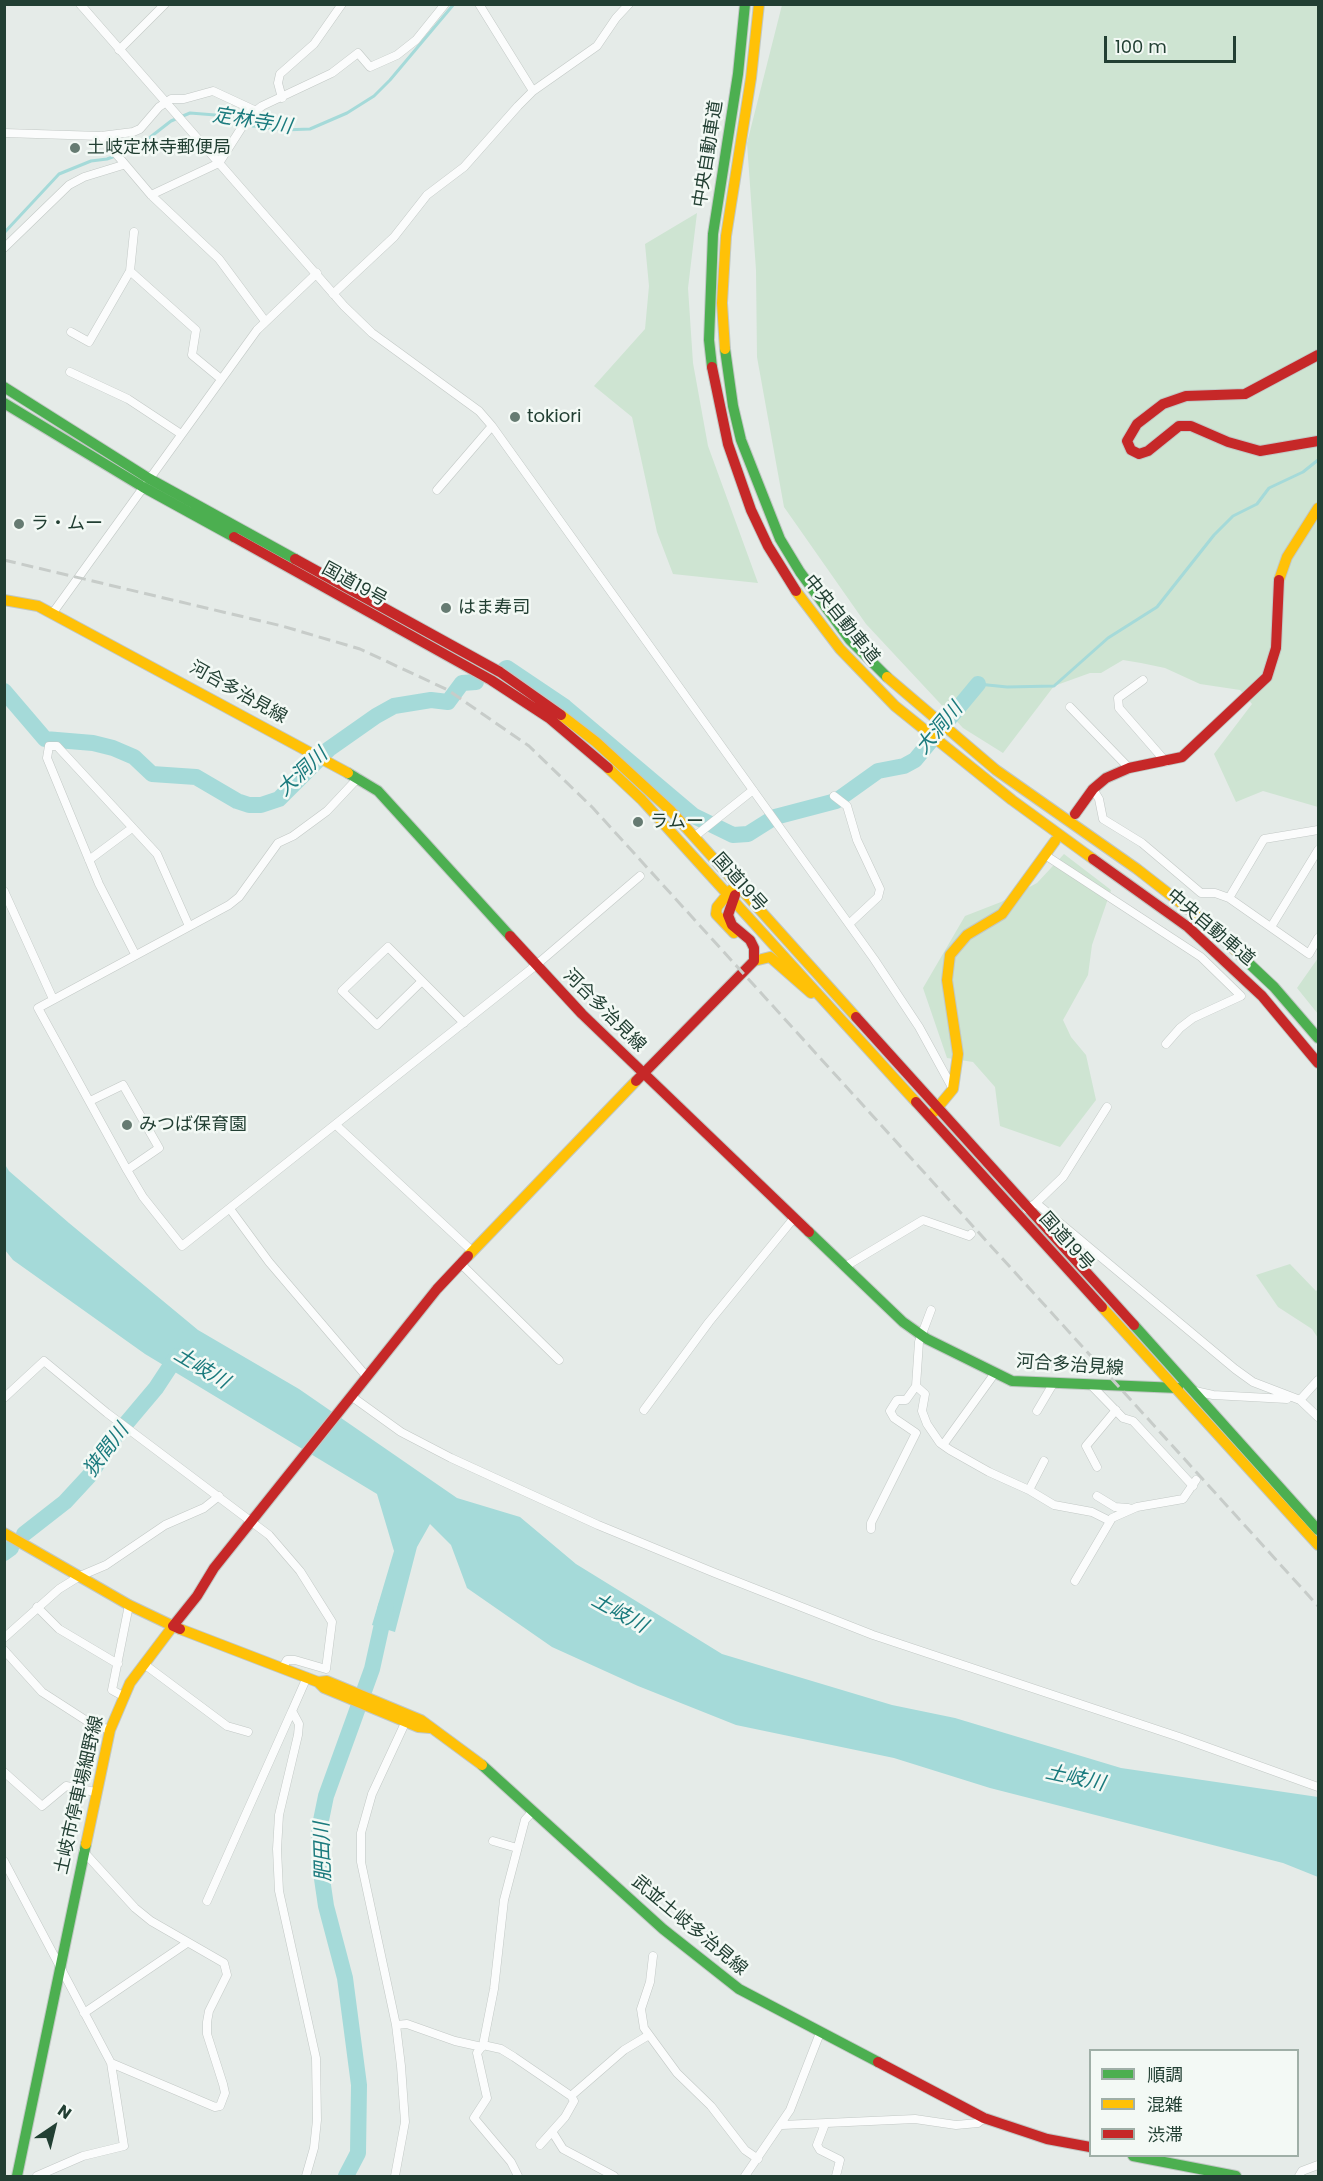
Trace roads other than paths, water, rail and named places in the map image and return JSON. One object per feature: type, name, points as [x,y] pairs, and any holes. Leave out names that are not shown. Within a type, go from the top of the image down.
[{"type":"main road","name":"中央自動車道","points":[[745,4],[738,74],[717,201],[710,268],[710,340],[719,410],[738,476],[768,546],[812,613],[864,676],[942,747],[1188,927],[1262,996],[1318,1063]]},
{"type":"main road","name":"中央自動車道","points":[[759,4],[751,78],[726,236],[722,303],[727,374],[733,406],[752,471],[780,539],[823,605],[874,666],[953,736],[1061,817],[1137,869],[1209,925],[1274,987],[1318,1038]]},
{"type":"main road","points":[[1318,355],[1245,394],[1186,396],[1163,404],[1137,424],[1127,441],[1131,450],[1139,454],[1148,451],[1179,426],[1191,426],[1228,442],[1260,451],[1318,441]]},
{"type":"main road","name":"国道19号","points":[[4,387],[145,482],[436,635],[534,694],[614,758],[694,837],[737,884],[1318,1530]]},
{"type":"main road","name":"国道19号","points":[[4,403],[491,680],[540,712],[591,752],[642,800],[930,1117],[1028,1209],[1177,1388],[1318,1545]]},
{"type":"main road","points":[[1075,814],[1093,789],[1106,778],[1129,768],[1182,757],[1267,677],[1276,648],[1277,585],[1287,557],[1318,508]]},
{"type":"main road","name":"河合多治見線","points":[[4,600],[27,602],[52,614],[322,757],[378,791],[535,966],[794,1218],[903,1322],[921,1335],[1012,1381],[1177,1388],[1193,1391]]},
{"type":"main road","points":[[930,1117],[953,1089],[958,1054],[947,980],[950,955],[967,935],[1002,914],[1055,841]]},
{"type":"main road","points":[[737,884],[731,898],[729,921],[750,940],[754,948],[754,961],[770,957],[775,960],[832,1010]]},
{"type":"main road","points":[[731,898],[717,907],[716,914],[748,950],[749,955],[741,972]]},
{"type":"main road","name":"土岐市停車場細野線","points":[[17,2176],[95,1792],[110,1730],[123,1696],[144,1664],[197,1596],[214,1568],[471,1250],[754,961]]},
{"type":"main road","points":[[6,1538],[80,1576],[129,1605],[173,1626]]},
{"type":"main road","name":"武並土岐多治見線","points":[[173,1626],[284,1667],[433,1729],[467,1752],[716,1973],[764,2004],[984,2118],[1047,2139],[1089,2147]]},
{"type":"main road","points":[[1138,2157],[1236,2176]]},
{"type":"street","points":[[81,4],[333,294],[372,333],[479,411],[492,426],[849,924],[919,1027],[953,1089]]},
{"type":"street","points":[[119,50],[165,4]]},
{"type":"street","points":[[282,98],[278,83],[280,74],[314,44],[342,4]]},
{"type":"street","points":[[151,195],[219,163],[254,110],[332,73],[358,53],[370,68],[397,55],[416,40],[445,4]]},
{"type":"street","points":[[479,4],[533,91]]},
{"type":"street","points":[[333,294],[394,237],[427,195],[464,167],[500,123],[533,91],[597,46],[616,18],[629,4]]},
{"type":"street","points":[[4,133],[101,136],[140,129],[159,107],[171,99],[184,99],[213,91],[254,110]]},
{"type":"street","points":[[101,136],[123,165],[151,195],[219,259],[265,321]]},
{"type":"street","points":[[4,248],[69,185],[84,177],[123,165]]},
{"type":"street","points":[[71,332],[89,342],[130,271],[134,232]]},
{"type":"street","points":[[130,271],[196,330],[192,355],[221,379]]},
{"type":"street","points":[[52,614],[145,482],[265,321],[317,273]]},
{"type":"street","points":[[70,372],[128,399],[181,434]]},
{"type":"street","points":[[437,490],[492,426]]},
{"type":"street","points":[[1143,680],[1118,698],[1119,708],[1166,762]]},
{"type":"street","points":[[1070,707],[1129,768]]},
{"type":"street","points":[[135,954],[89,860],[47,758],[49,746],[57,746],[157,854],[189,926]]},
{"type":"street","points":[[358,778],[327,811],[293,836],[278,843],[239,897],[38,1008],[143,1197],[182,1246],[535,966],[640,876]]},
{"type":"street","points":[[1093,789],[1099,799],[1103,819],[1150,849],[1201,893],[1215,893],[1229,898],[1309,954],[1318,938]]},
{"type":"street","points":[[694,837],[753,790]]},
{"type":"street","points":[[834,796],[847,806],[857,840],[880,889],[878,897],[849,924]]},
{"type":"street","points":[[89,860],[132,828]]},
{"type":"street","points":[[1229,898],[1264,839],[1318,830]]},
{"type":"street","points":[[1271,927],[1318,850]]},
{"type":"street","points":[[1045,855],[1201,957],[1241,996],[1193,1018],[1180,1028],[1166,1044]]},
{"type":"street","points":[[4,891],[54,999]]},
{"type":"street","points":[[422,981],[377,1026],[342,991],[388,946],[464,1023]]},
{"type":"street","points":[[90,1101],[123,1085],[159,1148],[127,1170]]},
{"type":"street","points":[[1107,1107],[1063,1177],[1028,1209],[1253,1382],[1300,1400],[1318,1417]]},
{"type":"street","points":[[336,1125],[471,1250]]},
{"type":"street","points":[[230,1209],[269,1262],[367,1377]]},
{"type":"street","points":[[644,1410],[709,1322],[794,1218]]},
{"type":"street","points":[[846,1266],[923,1220],[969,1236],[971,1234]]},
{"type":"street","points":[[460,1263],[559,1360]]},
{"type":"street","points":[[871,1529],[871,1522],[916,1433],[894,1418],[890,1411],[897,1400],[906,1400],[916,1386],[921,1335],[931,1310]]},
{"type":"street","points":[[5,1396],[44,1361],[107,1413],[253,1521],[268,1535],[300,1571],[333,1622],[326,1669],[295,1660],[287,1660],[284,1667]]},
{"type":"street","points":[[943,1445],[995,1373]]},
{"type":"street","points":[[1300,1400],[1318,1380]]},
{"type":"street","points":[[1037,1411],[1053,1384]]},
{"type":"street","points":[[1075,1581],[1110,1521],[1118,1514],[1132,1508],[1183,1499],[1194,1483],[1133,1421],[1124,1418],[1091,1385]]},
{"type":"street","points":[[916,1386],[925,1394],[923,1417],[943,1445],[989,1472],[1029,1490],[1054,1505],[1092,1512],[1110,1521]]},
{"type":"street","points":[[1193,1391],[1213,1395],[1300,1400]]},
{"type":"street","points":[[351,1396],[401,1432],[451,1458],[598,1525],[715,1573],[873,1635],[1179,1737],[1318,1787]]},
{"type":"street","points":[[1097,1467],[1086,1446],[1116,1410]]},
{"type":"street","points":[[1029,1490],[1044,1461]]},
{"type":"street","points":[[4,1638],[37,1606],[80,1576],[106,1565],[165,1525],[204,1508],[219,1496]]},
{"type":"street","points":[[1097,1496],[1115,1507],[1132,1508]]},
{"type":"street","points":[[123,1696],[112,1690],[129,1605]]},
{"type":"street","points":[[37,1606],[59,1629],[118,1664]]},
{"type":"street","points":[[4,1650],[42,1692],[90,1723],[110,1730]]},
{"type":"street","points":[[144,1664],[227,1726],[248,1732]]},
{"type":"street","points":[[207,1901],[292,1711],[319,1682]]},
{"type":"street","points":[[292,1711],[299,1724],[298,1735],[279,1815],[277,1863],[279,1891],[316,2058],[317,2120],[314,2148],[306,2176]]},
{"type":"street","points":[[395,2176],[405,2122],[396,2025],[361,1862],[361,1833],[372,1794],[403,1717]]},
{"type":"street","points":[[4,1772],[42,1806],[66,1786],[95,1792]]},
{"type":"street","points":[[518,2176],[511,2162],[474,2118],[487,2098],[477,2053],[483,2046],[496,1978],[498,1936],[504,1900],[525,1820],[533,1811]]},
{"type":"street","points":[[493,1841],[518,1848]]},
{"type":"street","points":[[83,1851],[135,1908],[187,1943],[218,1958],[227,1969],[227,1975],[209,2011],[207,2022],[207,2034],[223,2084],[223,2102],[214,2107],[111,2063]]},
{"type":"street","points":[[4,1861],[111,2063],[124,2146],[83,2156],[37,2176]]},
{"type":"street","points":[[84,2013],[187,1943]]},
{"type":"street","points":[[653,1956],[650,1982],[641,2009],[642,2022],[677,2073],[711,2106],[745,2150],[758,2159]]},
{"type":"street","points":[[396,2025],[407,2024],[455,2041],[501,2049],[572,2096],[574,2101],[553,2133],[540,2145]]},
{"type":"street","points":[[745,2176],[782,2125],[820,2033]]},
{"type":"street","points":[[572,2096],[624,2050],[649,2035]]},
{"type":"street","points":[[782,2125],[915,2119],[956,2125],[978,2123],[984,2118]]},
{"type":"street","points":[[825,2124],[817,2145],[820,2150],[840,2160],[836,2176]]},
{"type":"street","points":[[553,2133],[563,2149],[614,2176]]},
{"type":"street","points":[[1299,2176],[1302,2170],[1318,2165]]},
{"type":"water","name":"土岐川","points":[[4,1163],[9,1171],[69,1223],[198,1330],[299,1389],[457,1498],[520,1517],[576,1564],[722,1654],[892,1705],[955,1718],[1121,1768],[1318,1797],[1318,1877],[1283,1863],[990,1788],[894,1758],[736,1725],[638,1686],[552,1647],[467,1588],[451,1545],[430,1524],[417,1547],[395,1632],[372,1625],[394,1551],[377,1494],[145,1354],[13,1260],[5,1250]]},
{"type":"waterway","name":"定林寺川","points":[[4,233],[59,174],[91,161],[107,159],[135,149],[171,121],[190,113],[228,116],[253,126],[283,130],[310,129],[347,113],[374,96],[390,80],[454,4]]},
{"type":"waterway","name":"大洞川","points":[[978,684],[1007,687],[1054,686],[1108,638],[1157,607],[1214,535],[1233,516],[1257,504],[1269,488],[1303,472],[1318,460]]},
{"type":"waterway","name":"大洞川","points":[[505,669],[507,668],[565,707],[694,816],[733,835],[748,834],[775,817],[836,801],[878,771],[904,766],[915,760],[978,684]]},
{"type":"waterway","name":"大洞川","points":[[4,691],[45,739],[93,743],[113,748],[134,757],[152,774],[196,777],[237,801],[249,805],[261,805],[279,799],[329,749],[376,716],[394,706],[431,700],[448,702],[462,683],[476,682]]},
{"type":"waterway","name":"狭間川","points":[[24,1534],[65,1502],[90,1475],[113,1439],[156,1388],[177,1356]]},
{"type":"waterway","name":"狭間川","points":[[4,1553],[11,1548]]},
{"type":"waterway","name":"肥田川","points":[[346,2176],[358,2153],[359,2085],[345,1978],[326,1906],[320,1865],[319,1830],[326,1796],[372,1669],[386,1606]]},
{"type":"railway","points":[[4,560],[282,626],[360,649],[448,690],[529,746],[593,808],[1318,1606]]},
{"type":"place","name":"土岐定林寺郵便局","points":[[75,148]]},
{"type":"place","name":"tokiori","points":[[515,417]]},
{"type":"place","name":"ラ・ムー","points":[[19,524]]},
{"type":"place","name":"はま寿司","points":[[446,608]]},
{"type":"place","name":"ラムー","points":[[638,822]]},
{"type":"place","name":"みつば保育園","points":[[127,1125]]}]
